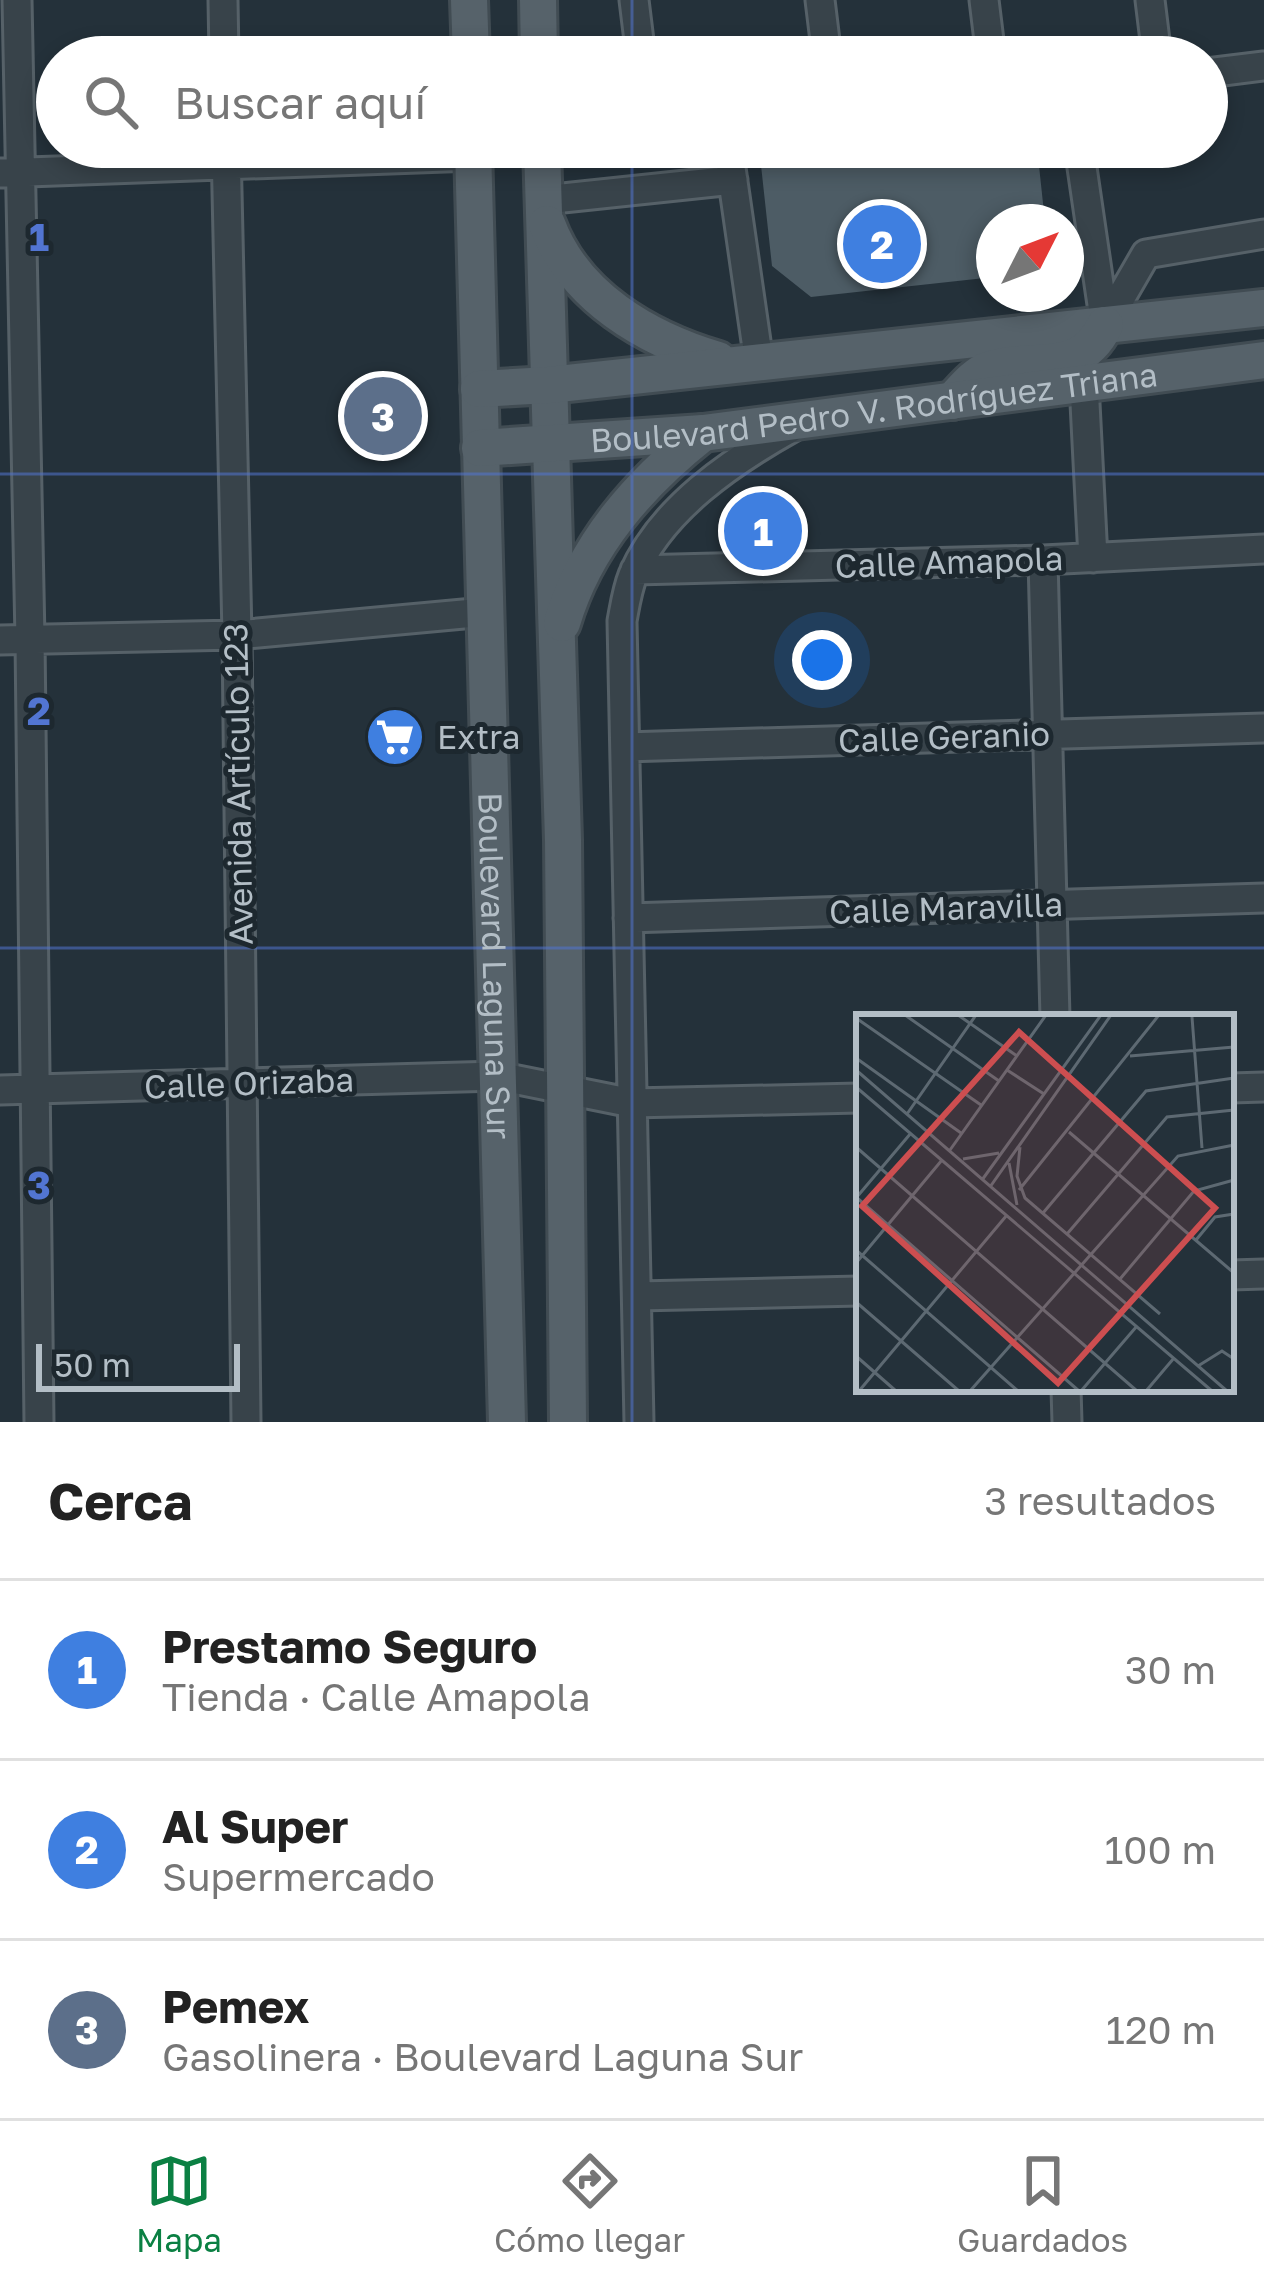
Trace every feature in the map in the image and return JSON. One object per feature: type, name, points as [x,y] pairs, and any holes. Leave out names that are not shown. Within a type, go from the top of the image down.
[{"type":"main road","points":[[469,0],[470,36]]},
{"type":"main road","points":[[538,0],[539,36]]},
{"type":"main road","name":"Boulevard Laguna Sur","points":[[473,168],[507,1422]]},
{"type":"main road","name":"Boulevard Laguna Sur","points":[[547,168],[544,207],[563,839],[568,1422]]},
{"type":"main road","points":[[544,207],[554,242],[601,301],[668,343],[746,364]]},
{"type":"main road","name":"Boulevard Pedro V. Rodríguez Triana","points":[[479,389],[1264,308]]},
{"type":"main road","points":[[952,401],[985,370],[1077,358],[1097,342],[1106,325]]},
{"type":"main road","name":"Boulevard Pedro V. Rodríguez Triana","points":[[480,448],[703,433],[1264,360]]},
{"type":"main road","points":[[557,644],[579,579],[620,512],[646,482],[703,433]]},
{"type":"street","points":[[17,0],[10,173],[30,639],[40,1422]]},
{"type":"street","points":[[223,0],[224,36]]},
{"type":"street","points":[[634,0],[638,36]]},
{"type":"street","points":[[820,0],[824,36]]},
{"type":"street","points":[[984,0],[988,36]]},
{"type":"street","points":[[1150,0],[1154,36]]},
{"type":"street","points":[[1228,70],[1264,66]]},
{"type":"street","points":[[10,173],[74,168]]},
{"type":"street","name":"Avenida Artículo 123","points":[[226,168],[246,1422]]},
{"type":"street","points":[[731,168],[746,364]]},
{"type":"street","points":[[1082,168],[1106,325]]},
{"type":"street","points":[[544,207],[733,180]]},
{"type":"street","points":[[1106,325],[1146,254],[1264,234]]},
{"type":"street","points":[[1084,384],[1093,558]]},
{"type":"street","points":[[639,1422],[622,621],[635,570],[653,540],[690,501],[760,446],[806,419]]},
{"type":"street","name":"Calle Amapola","points":[[635,570],[1043,560],[1264,549]]},
{"type":"street","points":[[1043,560],[1055,1014]]},
{"type":"street","points":[[0,640],[237,635],[485,612]]},
{"type":"street","name":"Calle Geranio","points":[[625,747],[1264,728]]},
{"type":"street","name":"Calle Maravilla","points":[[628,918],[1264,898]]},
{"type":"street","name":"Calle Orizaba","points":[[0,1090],[498,1076],[632,1103],[856,1098]]},
{"type":"street","points":[[1234,1088],[1264,1087]]},
{"type":"street","points":[[1234,1275],[1264,1274]]},
{"type":"street","points":[[637,1296],[856,1291]]},
{"type":"street","points":[[1066,1392],[1067,1422]]},
{"type":"building","points":[[761,168],[1039,168],[1043,204],[976,204],[976,279],[811,297],[772,266]]},
{"type":"place","name":"Al Super","points":[[882,244]]},
{"type":"place","name":"Pemex","points":[[383,416]]},
{"type":"place","name":"Prestamo Seguro","points":[[763,531]]},
{"type":"place","name":"Extra","points":[[395,737]]}]
